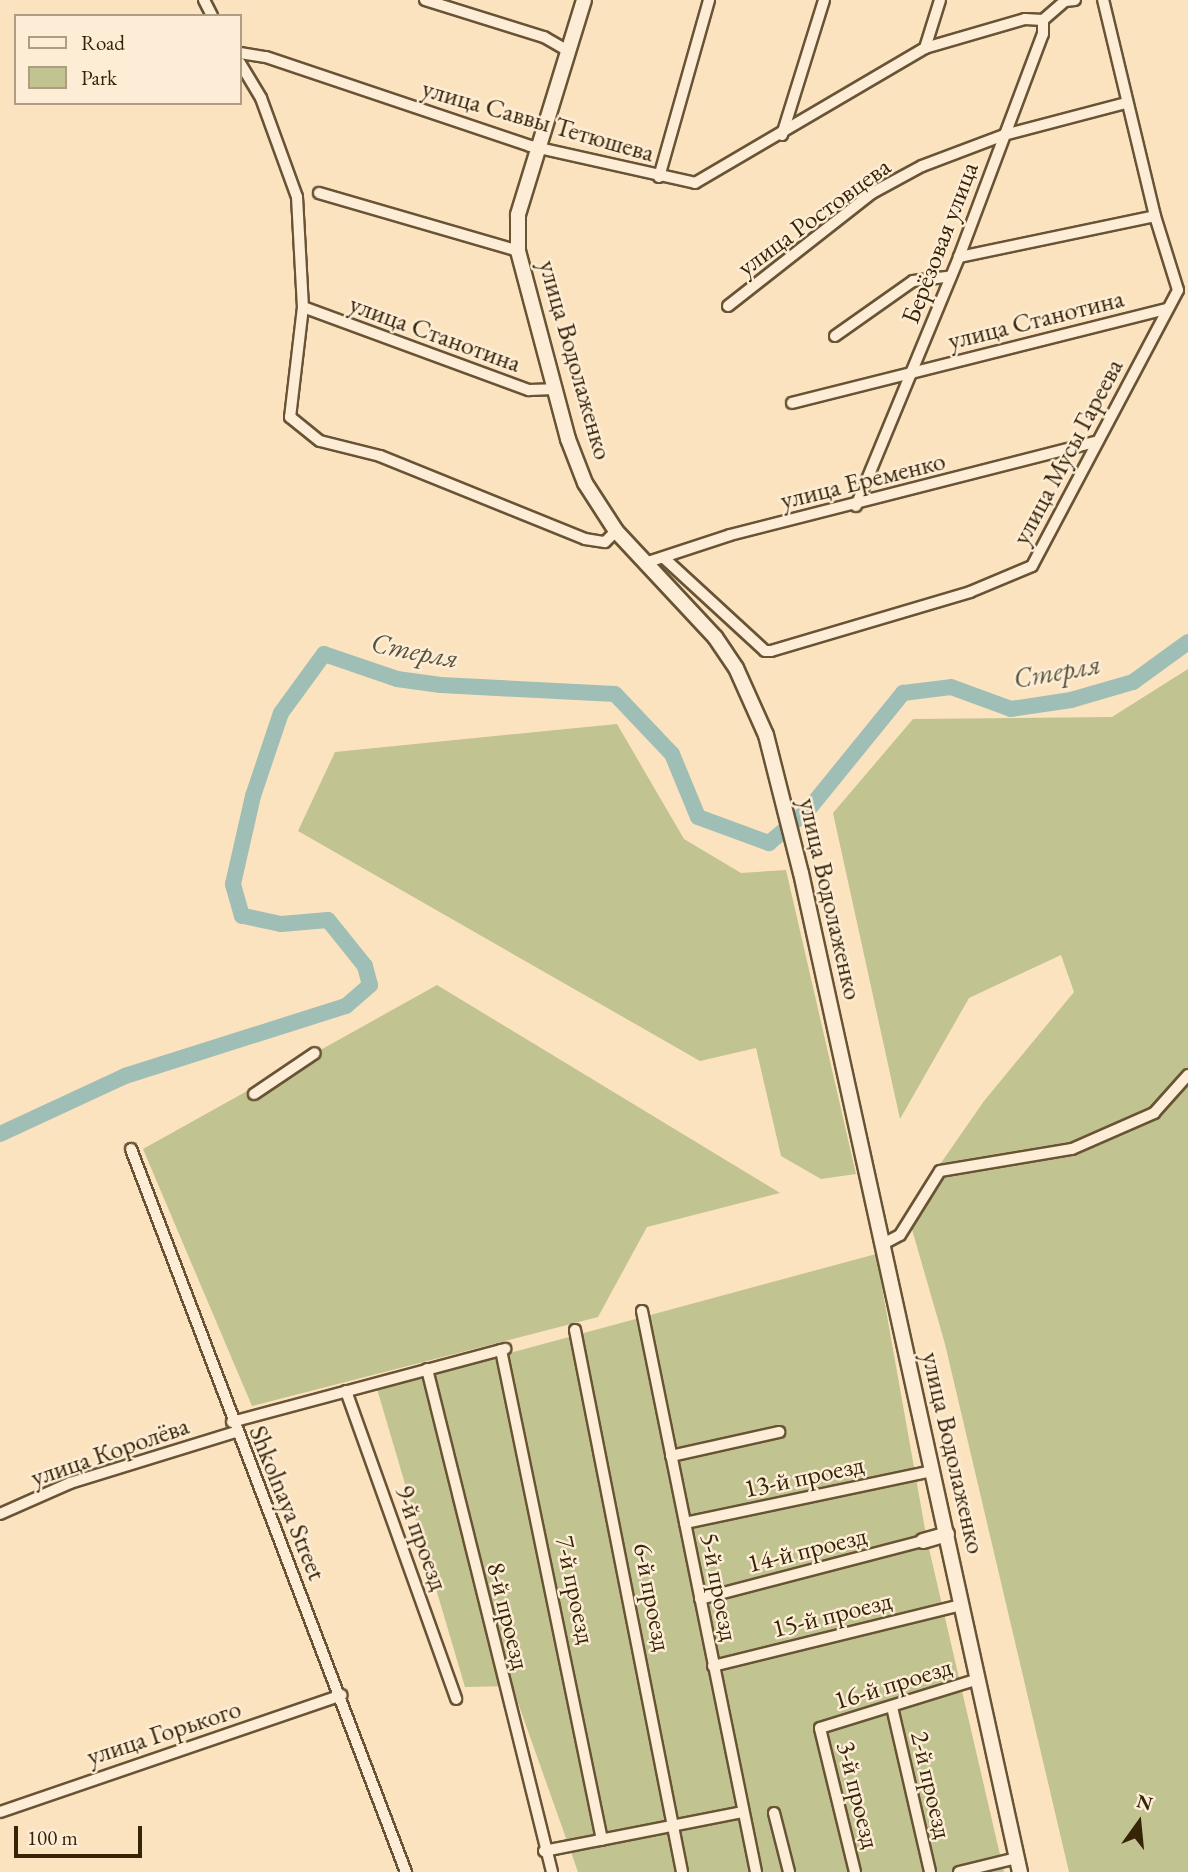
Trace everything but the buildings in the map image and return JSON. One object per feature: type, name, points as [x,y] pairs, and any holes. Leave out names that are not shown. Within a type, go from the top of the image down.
[{"type":"main road","name":"улица Водолаженко","points":[[584,0],[518,215],[517,251],[554,390],[586,483],[616,531],[715,637],[736,668],[756,709],[801,873],[1019,1865]]},
{"type":"main road","points":[[923,1541],[947,1534]]},
{"type":"street","points":[[425,0],[458,5],[544,37],[568,51]]},
{"type":"street","points":[[659,177],[709,0]]},
{"type":"street","points":[[782,136],[824,0]]},
{"type":"street","points":[[925,48],[940,0]]},
{"type":"street","name":"улица Мусы Гареева","points":[[664,558],[765,651],[970,592],[1032,566],[1094,442],[1178,290],[1155,216],[1103,0]]},
{"type":"street","points":[[1043,20],[1070,1]]},
{"type":"street","name":"улица Саввы Тетюшева","points":[[242,53],[266,57],[538,148],[695,183],[782,136],[856,86],[925,48],[1025,19],[1043,20]]},
{"type":"street","name":"Берёзовая улица","points":[[856,506],[959,257],[1043,34],[1043,20]]},
{"type":"street","points":[[242,66],[261,98],[297,197],[303,307],[290,417],[320,441],[380,456],[585,539],[605,542],[616,531]]},
{"type":"street","name":"улица Ростовцева","points":[[728,306],[872,193],[922,166],[1004,135],[1126,103]]},
{"type":"street","points":[[319,192],[517,251]]},
{"type":"street","points":[[959,257],[1155,216]]},
{"type":"street","points":[[835,335],[913,281],[951,276]]},
{"type":"street","name":"улица Станотина","points":[[303,307],[529,390],[554,390]]},
{"type":"street","name":"улица Станотина","points":[[792,403],[1167,310]]},
{"type":"street","name":"улица Еременко","points":[[645,563],[730,535],[856,506],[1094,442]]},
{"type":"street","points":[[254,1094],[315,1053]]},
{"type":"street","points":[[883,1244],[900,1235],[940,1171],[1072,1149],[1154,1113],[1188,1075]]},
{"type":"street","name":"Shkolnaya Street","points":[[131,1149],[234,1427],[341,1695],[406,1872]]},
{"type":"street","name":"5-й проезд","points":[[642,1311],[756,1872]]},
{"type":"street","name":"6-й проезд","points":[[575,1330],[682,1872]]},
{"type":"street","name":"улица Королёва","points":[[0,1514],[70,1483],[234,1427],[346,1391],[504,1349]]},
{"type":"street","name":"7-й проезд","points":[[504,1349],[602,1840]]},
{"type":"street","name":"8-й проезд","points":[[427,1368],[544,1851],[552,1872]]},
{"type":"street","name":"9-й проезд","points":[[346,1391],[456,1699]]},
{"type":"street","points":[[671,1456],[779,1432]]},
{"type":"street","name":"13-й проезд","points":[[685,1523],[932,1471]]},
{"type":"street","name":"14-й проезд","points":[[700,1599],[923,1541]]},
{"type":"street","name":"15-й проезд","points":[[713,1666],[962,1605]]},
{"type":"street","name":"16-й проезд","points":[[820,1728],[978,1679]]},
{"type":"street","name":"улица Горького","points":[[0,1812],[341,1695]]},
{"type":"street","name":"2-й проезд","points":[[892,1707],[930,1872]]},
{"type":"street","name":"3-й проезд","points":[[820,1728],[855,1872]]},
{"type":"street","points":[[544,1851],[743,1812]]},
{"type":"street","points":[[774,1813],[789,1872]]},
{"type":"street","points":[[959,1872],[1019,1865]]},
{"type":"green space","points":[[1188,669],[1188,1872],[1069,1872],[945,1344],[907,1212],[984,1101],[1074,992],[1061,955],[969,998],[900,1119],[833,813],[913,719],[1112,717]]},
{"type":"green space","points":[[617,724],[684,839],[741,873],[786,870],[856,1174],[821,1179],[781,1156],[756,1048],[700,1061],[298,831],[335,752]]},
{"type":"green space","points":[[437,985],[780,1193],[647,1227],[598,1317],[252,1406],[143,1149]]},
{"type":"green space","points":[[876,1254],[927,1540],[1004,1872],[578,1872],[512,1686],[465,1687],[377,1389]]},
{"type":"waterway","name":"Стерля","points":[[0,1134],[125,1076],[346,1006],[370,985],[365,966],[328,920],[281,924],[242,916],[233,884],[253,796],[281,713],[324,654],[397,679],[441,685],[615,694],[672,754],[698,817],[769,843],[808,810],[903,693],[951,687],[1011,709],[1071,700],[1133,682],[1188,642]]}]
